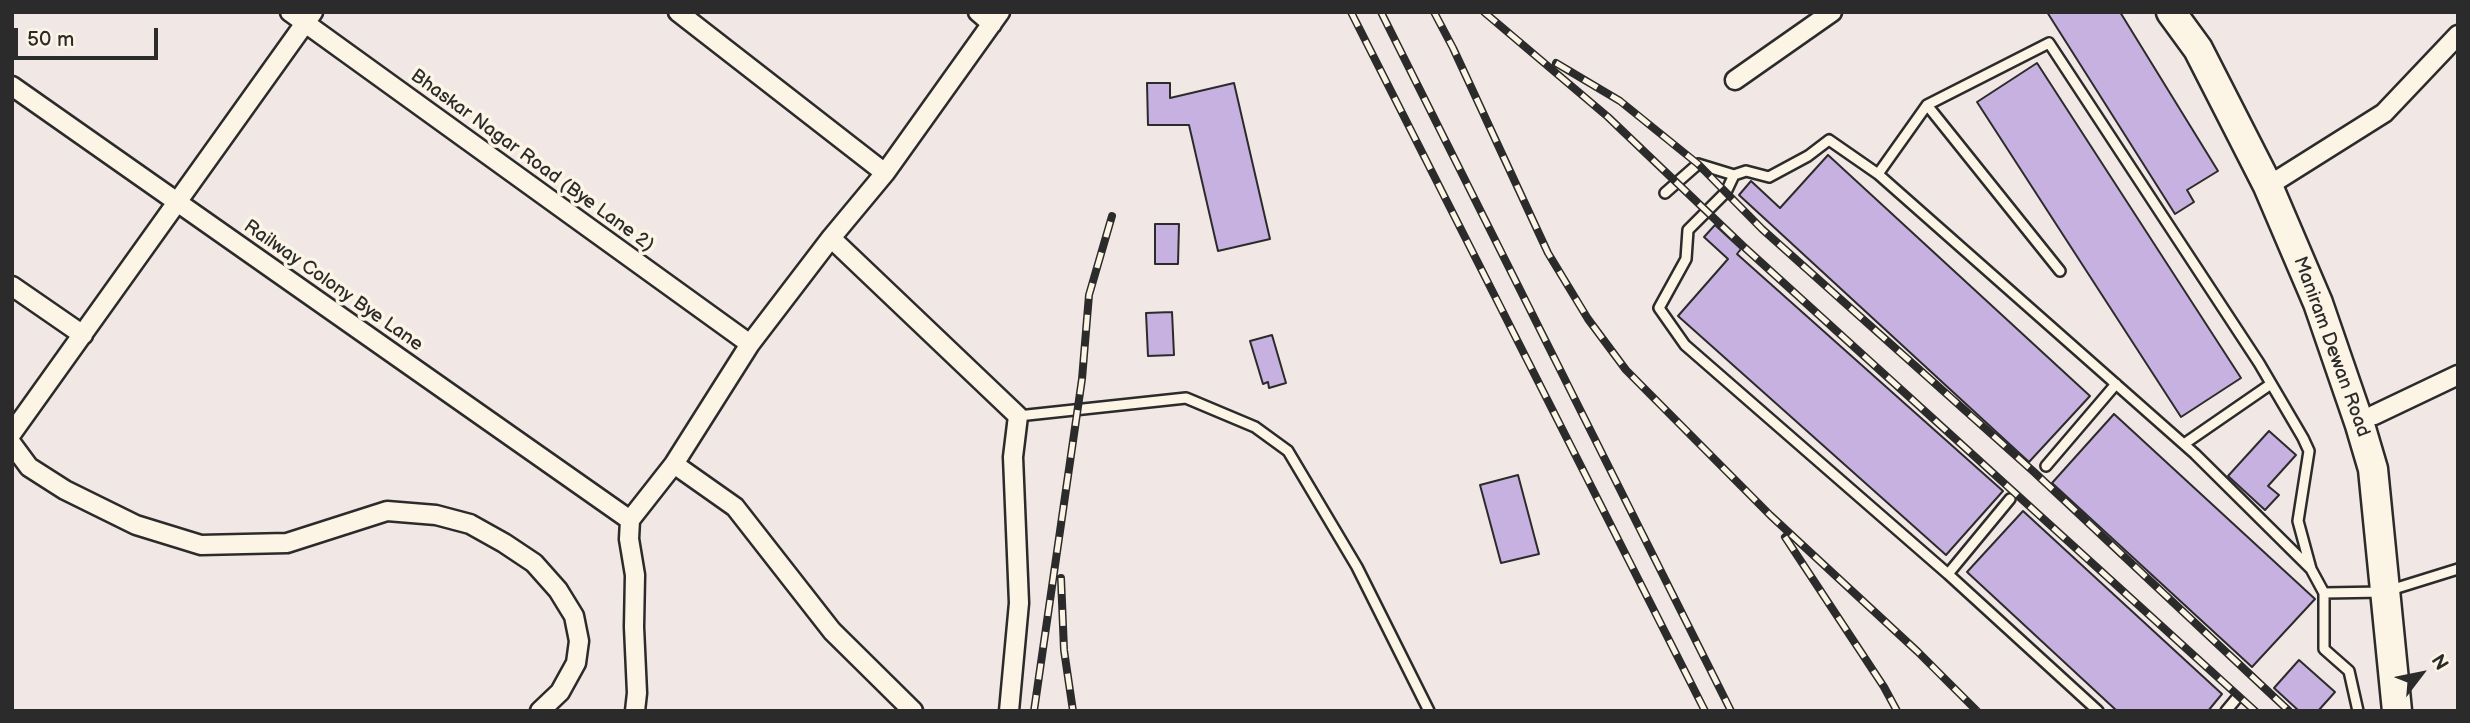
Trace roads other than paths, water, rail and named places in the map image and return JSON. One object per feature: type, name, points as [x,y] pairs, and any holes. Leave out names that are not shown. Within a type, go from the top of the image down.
[{"type":"main road","name":"Maniram Dewan Road","points":[[2171,12],[2198,49],[2275,181],[2318,303],[2373,469],[2391,589],[2417,711]]},
{"type":"main road","name":"Maniram Dewan Road","points":[[2193,12],[2211,38],[2275,181],[2332,293],[2387,458],[2398,711]]},
{"type":"street","name":"Bhaskar Nagar Road (Bye Lane 2)","points":[[290,12],[309,18],[750,344]]},
{"type":"street","points":[[678,12],[885,173]]},
{"type":"street","points":[[635,711],[635,575],[629,539],[630,520],[674,464],[750,344],[831,238],[885,173],[996,18],[978,12]]},
{"type":"street","points":[[1735,80],[1832,12]]},
{"type":"street","points":[[12,433],[309,18]]},
{"type":"street","points":[[2275,181],[2384,113],[2458,35]]},
{"type":"street","name":"Railway Colony Bye Lane","points":[[12,86],[630,520]]},
{"type":"street","points":[[831,238],[1017,416],[1013,457],[1019,603],[1009,711]]},
{"type":"street","points":[[12,286],[83,335]]},
{"type":"street","points":[[2374,415],[2458,375]]},
{"type":"street","points":[[12,443],[29,467],[65,490],[136,525],[201,545],[287,544],[387,511],[436,515],[470,524],[534,563],[558,590],[574,616],[579,641],[576,663],[560,692],[540,711]]},
{"type":"street","points":[[674,464],[735,507],[832,631],[913,711]]},
{"type":"lane","points":[[1878,174],[1927,105],[2049,43],[2271,384],[2309,450],[2298,521],[2311,569],[2324,593],[2325,649],[2349,671],[2358,711]]},
{"type":"lane","points":[[1927,105],[2060,271]]},
{"type":"lane","points":[[1665,193],[1698,163],[1734,175],[1746,172],[1769,177],[1808,156],[1829,139],[1878,174],[2184,444],[2311,569]]},
{"type":"lane","points":[[1734,175],[1726,192],[1688,230],[1686,259],[1659,308],[1685,345],[1948,574],[2098,711]]},
{"type":"lane","points":[[2046,466],[2116,384]]},
{"type":"lane","points":[[2184,444],[2271,384]]},
{"type":"lane","points":[[1017,416],[1186,398],[1255,427],[1288,451],[1357,567],[1429,711]]},
{"type":"lane","points":[[1948,574],[2010,499]]},
{"type":"lane","points":[[2324,593],[2391,589],[2458,569]]},
{"type":"lane","points":[[2226,711],[2236,699]]},
{"type":"railway","points":[[1351,12],[1705,711]]},
{"type":"railway","points":[[1381,12],[1731,711]]},
{"type":"railway","points":[[1434,12],[1548,253],[1588,319],[1626,370],[1770,515],[1918,652],[1977,711]]},
{"type":"railway","points":[[1484,12],[1608,117],[1743,246],[2255,711]]},
{"type":"railway","points":[[1556,63],[1620,101],[1698,164],[1762,229],[2034,472],[2289,711]]},
{"type":"railway","points":[[1034,711],[1082,379],[1089,295],[1112,216]]},
{"type":"railway","points":[[1785,537],[1897,711]]},
{"type":"railway","points":[[1061,578],[1064,650],[1073,711]]}]
